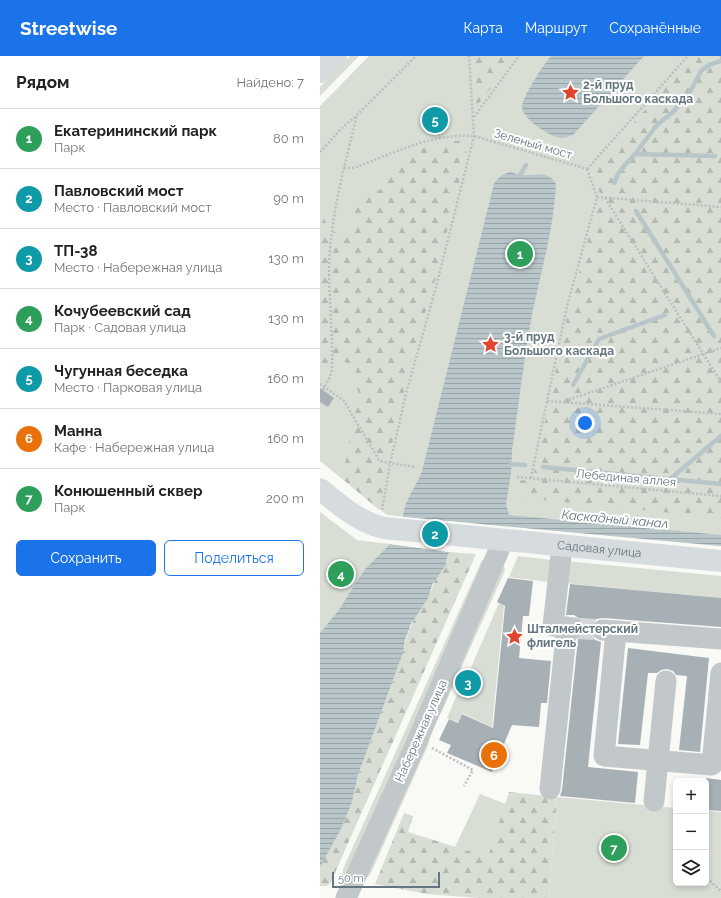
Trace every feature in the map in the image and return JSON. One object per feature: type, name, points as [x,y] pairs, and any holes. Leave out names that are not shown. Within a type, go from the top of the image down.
[{"type":"main road","points":[[320,72],[336,56]]},
{"type":"main road","points":[[320,489],[358,518],[377,527],[387,521]]},
{"type":"main road","name":"Садовая улица","points":[[387,521],[478,538],[721,561]]},
{"type":"street","name":"Набережная улица","points":[[346,898],[414,748],[502,540]]},
{"type":"street","points":[[550,789],[570,627],[553,626],[562,546]]},
{"type":"street","points":[[721,640],[609,631],[604,756],[712,765],[721,673]]},
{"type":"street","points":[[654,801],[666,681]]},
{"type":"path","points":[[320,152],[342,128],[416,56]]},
{"type":"path","points":[[387,521],[390,464],[407,390],[436,287],[474,136],[469,56]]},
{"type":"path","points":[[473,118],[519,56]]},
{"type":"path","points":[[530,478],[567,306],[597,197],[587,169],[688,56]]},
{"type":"path","points":[[324,388],[330,377],[332,369],[329,266],[331,236],[336,205],[357,115]]},
{"type":"path","points":[[435,115],[439,116],[441,121],[437,126],[432,125],[430,121],[431,117],[435,115]]},
{"type":"path","points":[[437,126],[440,138]]},
{"type":"path","name":"Зеленый мост","points":[[344,168],[354,168],[411,146],[440,138],[474,136],[587,169]]},
{"type":"path","points":[[597,197],[721,206]]},
{"type":"path","points":[[605,198],[721,382]]},
{"type":"path","points":[[563,402],[721,348]]},
{"type":"path","points":[[320,384],[344,401],[379,460],[390,464],[416,467]]},
{"type":"path","points":[[547,401],[721,414]]},
{"type":"path","name":"Лебединая аллея","points":[[517,477],[721,496]]},
{"type":"path","points":[[430,747],[473,770],[464,786]]},
{"type":"path","points":[[709,881],[721,891]]},
{"type":"green space","points":[[350,56],[359,56],[320,96],[320,87]]},
{"type":"green space","points":[[369,56],[721,56],[721,546],[387,515],[320,461],[320,106]]},
{"type":"green space","points":[[473,56],[515,56],[477,106],[476,106]]},
{"type":"green space","points":[[693,56],[721,56],[721,518],[523,498],[516,489],[513,479],[530,481],[533,479],[567,317],[600,194],[592,170]]},
{"type":"green space","points":[[461,141],[465,144],[466,154],[436,277],[410,364],[387,466],[379,510],[338,475],[348,454],[348,431],[355,428],[358,424],[354,413],[353,404],[359,393],[356,385],[356,372],[349,364],[334,360],[330,361],[320,369],[320,215],[335,232],[344,233],[350,231],[355,227],[351,213],[355,200],[361,194],[380,190],[388,173],[403,166],[402,160],[404,153],[435,144]]},
{"type":"green space","points":[[320,512],[357,540],[390,544],[366,568],[338,611],[320,633]]},
{"type":"green space","points":[[449,552],[476,554],[330,884],[327,886],[320,886],[320,867],[352,802],[358,775],[403,653],[411,627],[432,589]]},
{"type":"green space","points":[[518,556],[551,560],[549,582],[509,577]]},
{"type":"green space","points":[[482,560],[487,561],[485,566],[344,878],[342,875],[343,869]]},
{"type":"green space","points":[[566,561],[721,576],[721,598],[564,583]]},
{"type":"green space","points":[[503,566],[505,568],[504,573],[441,713],[439,714]]},
{"type":"green space","points":[[499,603],[504,606],[492,727],[462,713],[458,722],[447,718],[459,690],[471,695],[474,689],[472,688],[478,677],[469,672]]},
{"type":"green space","points":[[430,737],[429,743],[371,873],[368,877],[365,877]]},
{"type":"green space","points":[[509,792],[557,797],[549,898],[479,898],[426,894],[375,884],[404,813],[413,816],[408,832],[488,857]]},
{"type":"green space","points":[[480,794],[506,804],[488,857],[455,847]]},
{"type":"green space","points":[[557,797],[673,808],[673,886],[709,886],[709,811],[721,812],[721,898],[549,898]]},
{"type":"shaded area","name":"2-й пруд Большого каскада","points":[[551,56],[644,56],[574,134],[562,138],[551,135],[538,127],[523,112],[522,107],[529,89]]},
{"type":"shaded area","name":"3-й пруд Большого каскада","points":[[510,172],[521,175],[545,175],[556,184],[553,216],[533,310],[524,362],[506,504],[509,515],[721,535],[721,546],[403,517],[408,500],[422,471],[494,184],[500,176]]},
{"type":"shaded area","points":[[390,544],[449,552],[446,565],[433,583],[428,598],[411,624],[405,640],[403,653],[358,775],[352,802],[341,829],[320,867],[320,633],[338,611],[366,568]]},
{"type":"pier","points":[[401,517],[480,524],[479,526],[456,524],[402,519]]},
{"type":"pier","points":[[390,542],[450,550],[451,552],[390,544]]},
{"type":"building","points":[[320,388],[334,398],[328,407],[320,402]]},
{"type":"building","points":[[508,578],[533,581],[529,616],[523,616],[519,658],[551,661],[547,703],[541,703],[539,727],[512,725],[503,746],[505,750],[501,759],[497,761],[492,772],[447,753],[451,745],[439,740],[449,719],[458,723],[462,714],[493,728],[505,606],[497,602]]},
{"type":"building","points":[[570,584],[721,598],[721,627],[603,618],[596,619],[592,624],[590,629],[591,635],[595,640],[601,642],[588,767],[638,772],[635,803],[560,796],[562,790],[578,639],[583,635],[585,629],[584,623],[580,619],[574,615],[566,615]]},
{"type":"building","points":[[628,648],[709,658],[700,752],[679,750],[687,676],[676,675],[673,671],[667,669],[661,670],[657,673],[648,673],[640,745],[618,744]]},
{"type":"building","points":[[709,778],[721,780],[721,811],[709,810]]},
{"type":"waterway","points":[[614,183],[618,174],[657,125],[673,112],[690,92],[701,71],[709,65],[721,61]]},
{"type":"waterway","points":[[635,154],[715,156]]},
{"type":"waterway","points":[[520,175],[526,165]]},
{"type":"waterway","points":[[636,211],[714,336]]},
{"type":"waterway","points":[[573,385],[599,339],[665,315]]},
{"type":"waterway","points":[[670,479],[721,436]]},
{"type":"waterway","points":[[511,464],[525,465]]},
{"type":"waterway","points":[[543,467],[721,484]]},
{"type":"tunnel","points":[[573,628],[602,630]]},
{"type":"place","name":"2-й пруд Большого каскада","points":[[570,92]]},
{"type":"place","name":"Чугунная беседка","points":[[435,120]]},
{"type":"place","name":"Екатерининский парк","points":[[520,254]]},
{"type":"place","name":"3-й пруд Большого каскада","points":[[491,344]]},
{"type":"place","name":"Павловский мост","points":[[435,534]]},
{"type":"place","name":"Кочубеевский сад","points":[[341,574]]},
{"type":"place","name":"Шталмейстерский флигель","points":[[514,636]]},
{"type":"place","name":"ТП-38","points":[[468,683]]},
{"type":"place","name":"Манна","points":[[494,755]]},
{"type":"place","name":"Конюшенный сквер","points":[[614,848]]},
{"type":"water label","name":"Каскадный канал","points":[[615,519]]}]
